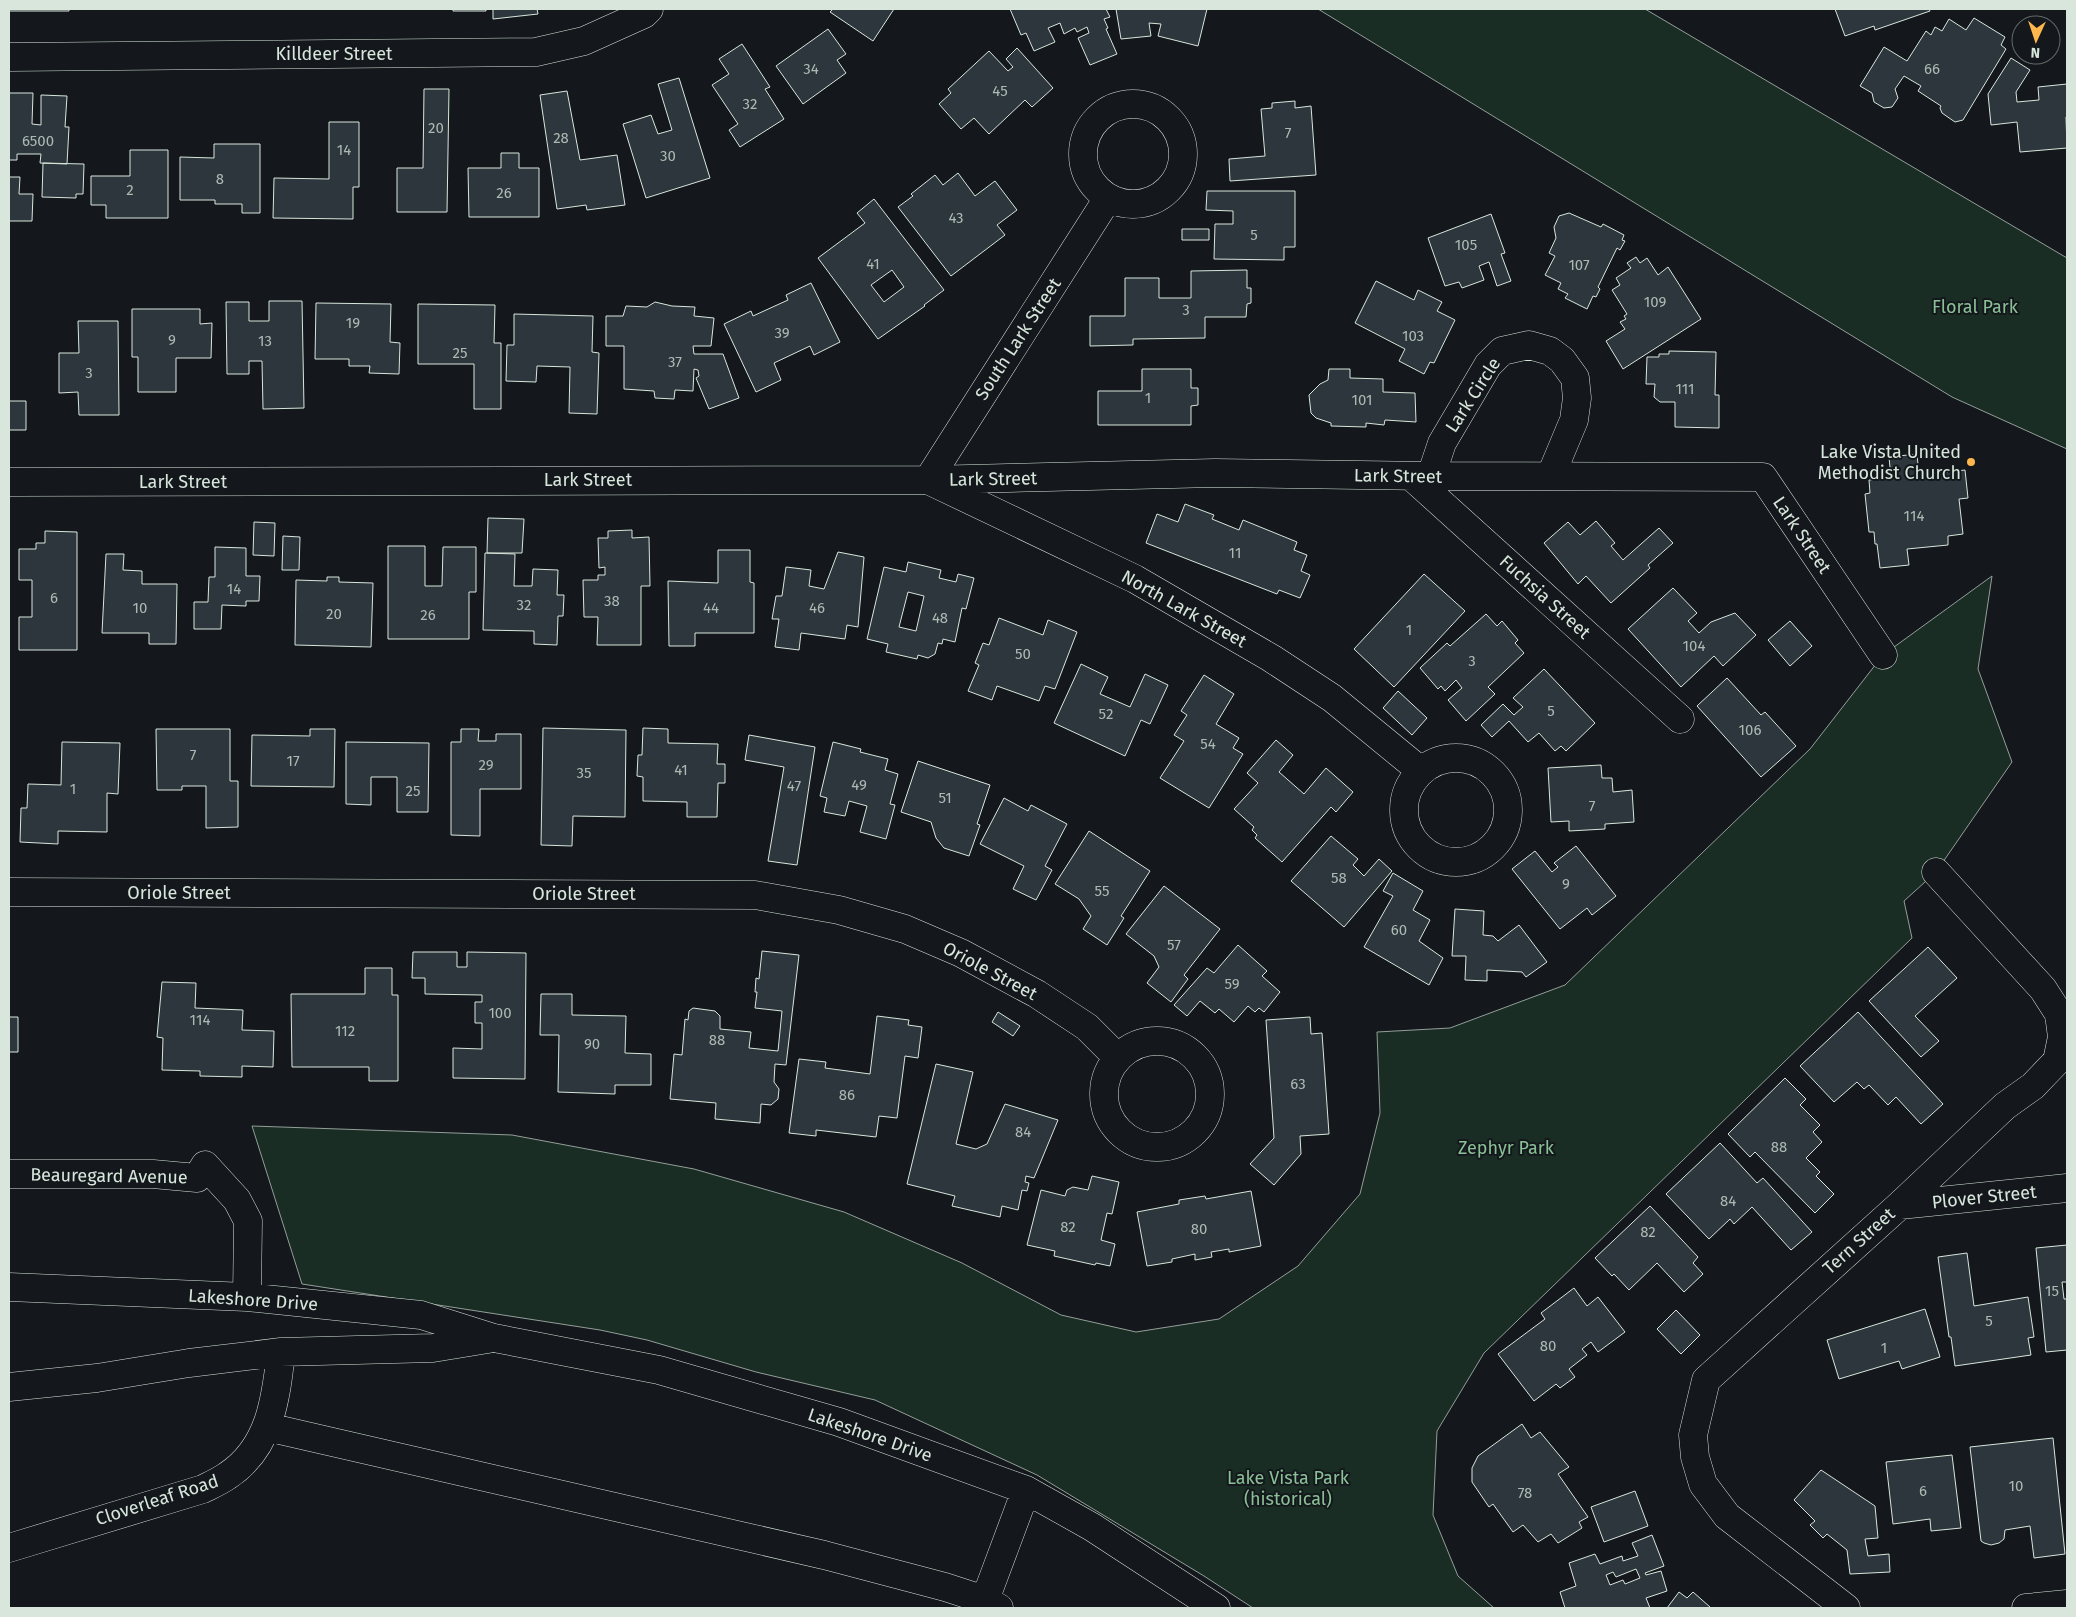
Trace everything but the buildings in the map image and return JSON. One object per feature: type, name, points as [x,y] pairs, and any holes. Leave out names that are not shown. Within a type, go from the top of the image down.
[{"type":"street","name":"Killdeer Street","points":[[9,57],[536,52],[584,41],[644,14],[649,9]]},
{"type":"street","name":"South Lark Street","points":[[928,480],[1108,198]]},
{"type":"street","name":"Lark Circle","points":[[1421,476],[1488,365],[1502,351],[1529,345],[1550,350],[1562,360],[1575,378],[1577,398],[1574,420],[1551,475]]},
{"type":"street","name":"Lark Street","points":[[9,482],[928,480],[1214,473],[1763,477],[1883,655]]},
{"type":"street","name":"Fuchsia Street","points":[[1421,476],[1680,718]]},
{"type":"street","name":"North Lark Street","points":[[928,480],[1135,579],[1271,658],[1332,698],[1421,772]]},
{"type":"street","name":"Tern Street","points":[[1846,1608],[1728,1516],[1703,1484],[1695,1457],[1693,1435],[1706,1380],[1900,1205],[2005,1106],[2033,1086],[2057,1061],[2062,1037],[2058,1014],[2043,988],[1936,872]]},
{"type":"street","name":"Oriole Street","points":[[9,892],[755,895],[839,910],[905,929],[961,953],[1037,994],[1087,1027],[1118,1058]]},
{"type":"street","name":"Beauregard Avenue","points":[[9,1174],[153,1174],[197,1178],[205,1166],[237,1200],[248,1221],[247,1297]]},
{"type":"street","name":"Plover Street","points":[[1900,1205],[2067,1188]]},
{"type":"street","name":"Lakeshore Drive","points":[[9,1287],[247,1297],[421,1315],[494,1338],[659,1370],[839,1422],[1026,1490],[1092,1527],[1216,1608]]},
{"type":"street","name":"Lakeshore Drive","points":[[9,1387],[96,1378],[189,1363],[281,1352],[433,1348],[494,1338]]},
{"type":"street","name":"Cloverleaf Road","points":[[9,1548],[202,1489],[226,1477],[245,1462],[259,1444],[267,1427],[277,1391],[281,1352]]},
{"type":"street","points":[[267,1427],[824,1555],[992,1604],[1026,1490]]},
{"type":"street","points":[[2026,1608],[2067,1604]]},
{"type":"green space","name":"Floral Park","points":[[1318,9],[1645,9],[2067,258],[2067,449],[1952,397]]},
{"type":"green space","points":[[1992,576],[1978,669],[2012,762],[1936,872],[1904,901],[1912,938],[1484,1353],[1437,1431],[1433,1515],[1458,1576],[1494,1608],[1253,1608],[1204,1576],[1037,1475],[875,1400],[756,1372],[647,1340],[600,1330],[302,1284],[252,1126],[512,1135],[694,1169],[844,1212],[962,1263],[1061,1315],[1136,1332],[1219,1319],[1298,1266],[1360,1194],[1380,1113],[1377,1032],[1450,1028],[1565,985],[1810,749],[1883,655]]},
{"type":"place","name":"Lake Vista United Methodist Church","points":[[1971,462]]},
{"type":"park label","name":"Zephyr Park","points":[[1506,1148]]},
{"type":"park label","name":"Lake Vista Park (historical)","points":[[1288,1488]]}]
